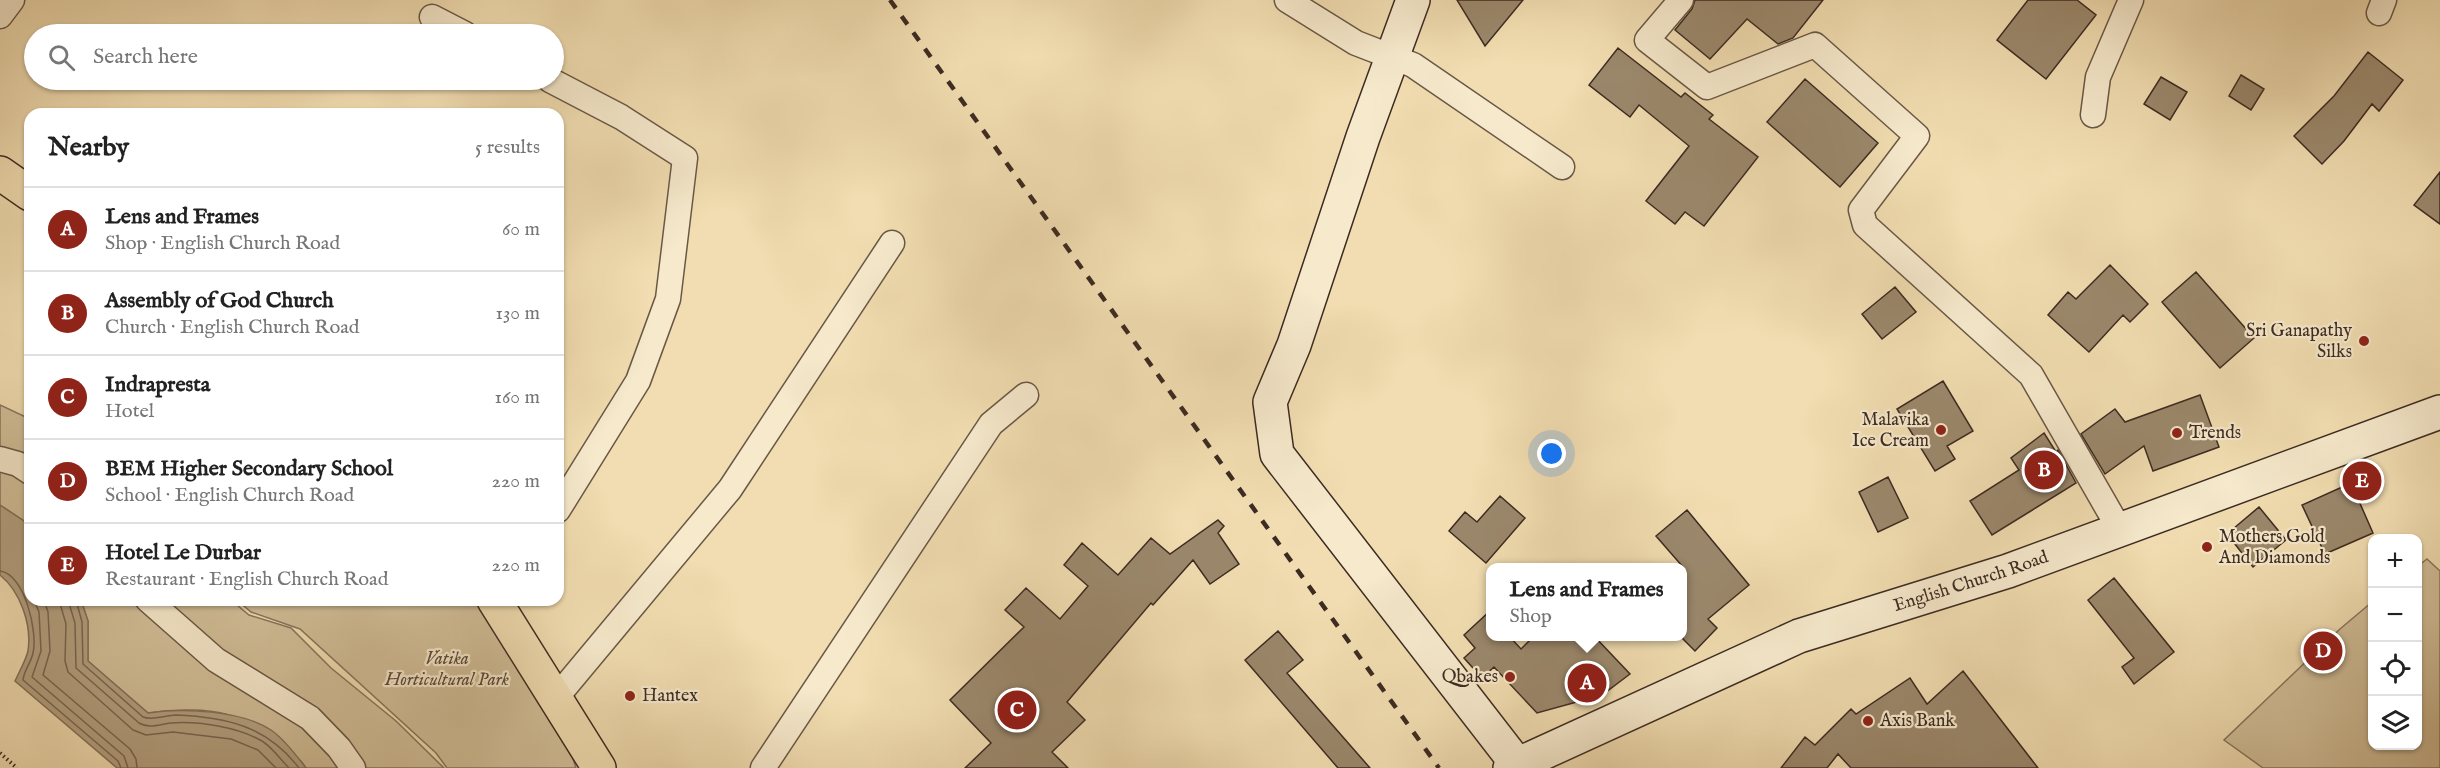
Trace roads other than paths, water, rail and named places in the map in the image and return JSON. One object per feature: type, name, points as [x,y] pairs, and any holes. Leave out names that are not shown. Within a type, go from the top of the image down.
[{"type":"main road","points":[[1413,0],[1387,54],[1363,137],[1294,345],[1270,402],[1276,454],[1514,766]]},
{"type":"main road","points":[[0,173],[24,190]]},
{"type":"main road","name":"English Church Road","points":[[1514,766],[1799,636],[2008,571],[2440,412]]},
{"type":"main road","points":[[499,606],[599,768]]},
{"type":"street","points":[[0,16],[12,0]]},
{"type":"street","points":[[1287,0],[1356,43],[1413,65],[1562,167]]},
{"type":"street","points":[[1681,0],[1647,40],[1707,87],[1815,45],[1917,136],[1861,210],[1865,225],[2031,375],[2120,530]]},
{"type":"street","points":[[2093,115],[2098,77],[2131,0]]},
{"type":"street","points":[[432,16],[447,24]]},
{"type":"street","points":[[564,87],[621,117],[685,158],[668,298],[661,319],[638,381],[564,500]]},
{"type":"street","points":[[555,699],[730,489],[892,243]]},
{"type":"street","points":[[765,765],[991,424],[1026,395]]},
{"type":"street","points":[[0,459],[24,468]]},
{"type":"street","points":[[154,606],[180,631],[216,660],[310,718],[339,748],[353,768]]},
{"type":"water","points":[[0,505],[24,521],[24,606],[83,606],[88,621],[88,661],[148,713],[194,711],[244,718],[276,734],[306,768],[117,768],[15,681],[28,651],[28,630],[19,599],[0,575]]},
{"type":"railway","points":[[890,0],[1439,768]]},
{"type":"place","name":"Sri Ganapathy Silks","points":[[2364,341]]},
{"type":"place","name":"Malavika Ice Cream","points":[[1941,430]]},
{"type":"place","name":"Trends","points":[[2177,433]]},
{"type":"place","name":"Assembly of God Church","points":[[2044,470]]},
{"type":"place","name":"Hotel Le Durbar","points":[[2362,481]]},
{"type":"place","name":"Mothers Gold And Diamonds","points":[[2207,547]]},
{"type":"place","name":"BEM Higher Secondary School","points":[[2323,651]]},
{"type":"place","name":"Qbakes","points":[[1510,677]]},
{"type":"place","name":"Lens and Frames","points":[[1587,683]]},
{"type":"place","name":"Hantex","points":[[630,696]]},
{"type":"place","name":"Indrapresta","points":[[1017,710]]},
{"type":"place","name":"Axis Bank","points":[[1868,721]]},
{"type":"park label","name":"Vatika Horticultural Park","points":[[447,669]]}]
